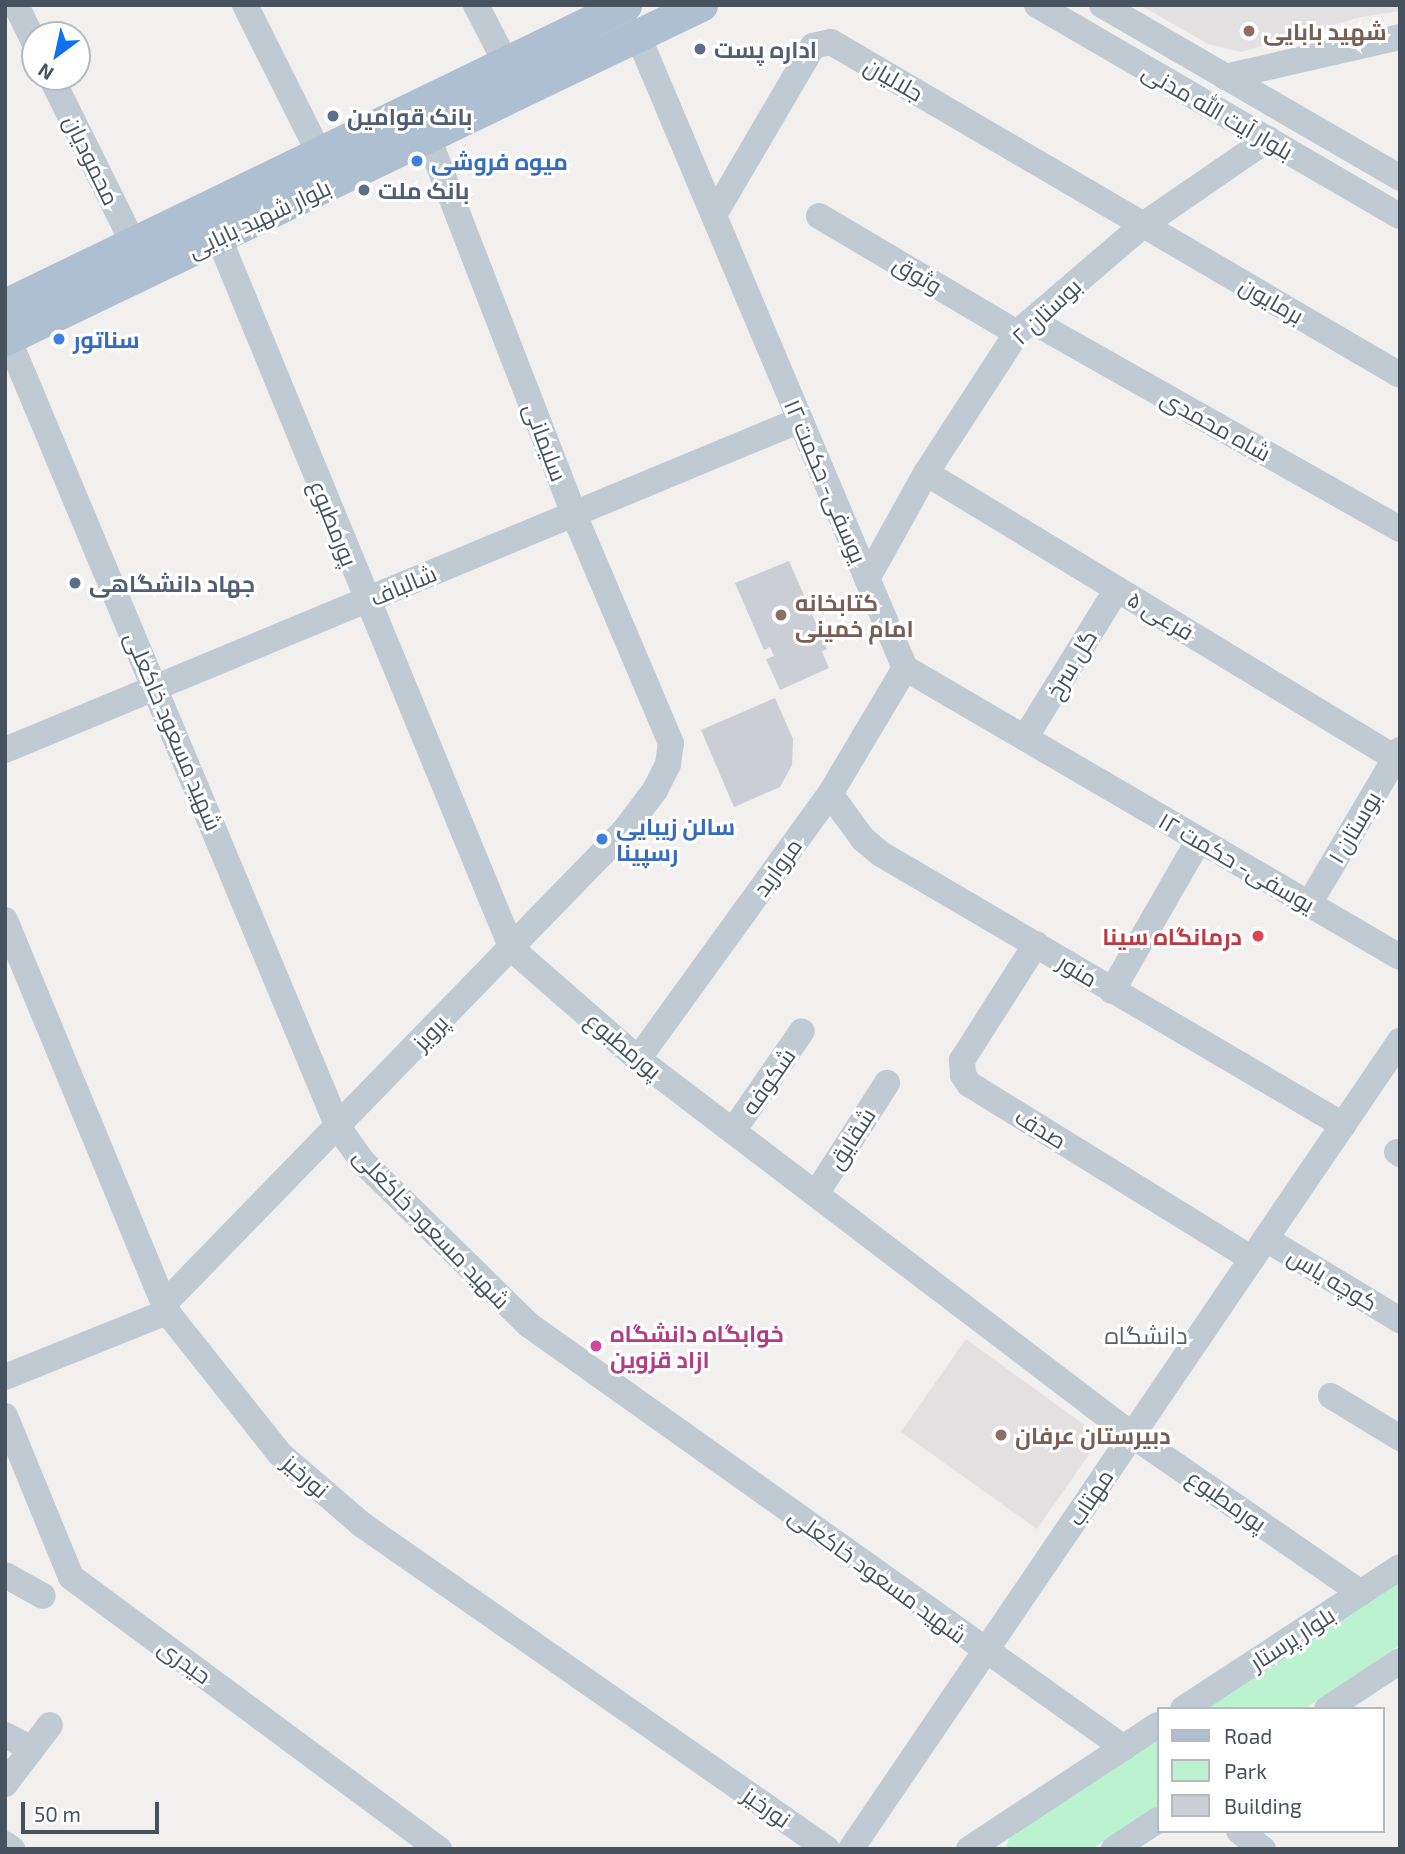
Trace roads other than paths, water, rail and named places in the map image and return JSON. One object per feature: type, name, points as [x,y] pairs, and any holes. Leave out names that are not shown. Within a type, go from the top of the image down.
[{"type":"main road","name":"بلوار شهید بابایی","points":[[5,305],[625,5]]},
{"type":"main road","name":"بلوار شهید بابایی","points":[[7,339],[701,5]]},
{"type":"street","points":[[16,5],[24,21]]},
{"type":"street","points":[[246,5],[319,153]]},
{"type":"street","points":[[476,5],[506,63]]},
{"type":"street","name":"بلوار آیت الله مدنی","points":[[1037,5],[1400,216]]},
{"type":"street","name":"بلوار آیت الله مدنی","points":[[1101,5],[1400,178]]},
{"type":"street","name":"یوسفی- حکمت ۱۲","points":[[638,36],[905,668],[1400,957]]},
{"type":"street","points":[[1225,77],[1400,37]]},
{"type":"street","name":"جلالیان","points":[[714,215],[813,46],[820,41],[831,42],[1143,225]]},
{"type":"street","points":[[1285,111],[1274,87],[1298,60]]},
{"type":"street","name":"محمودیان","points":[[58,91],[133,243]]},
{"type":"street","points":[[1229,117],[1229,163]]},
{"type":"street","name":"سلیمانی","points":[[428,138],[574,514],[671,743]]},
{"type":"street","name":"بوستان ۲","points":[[867,579],[926,473],[1024,327],[1143,225],[1229,163],[1268,139]]},
{"type":"street","name":"وثوق","points":[[819,216],[1024,327]]},
{"type":"street","name":"برمایون","points":[[1143,225],[1400,375]]},
{"type":"street","name":"پورمطبوع","points":[[218,236],[512,949],[638,1059],[1132,1435],[1361,1593]]},
{"type":"street","name":"شاه محمدی","points":[[1024,327],[1400,528]]},
{"type":"street","name":"شهید مسعود خاکعلی","points":[[7,339],[156,688],[338,1127],[363,1162],[529,1325],[985,1652],[1124,1748]]},
{"type":"street","name":"شالباف","points":[[5,750],[800,420]]},
{"type":"street","name":"فرعی ۵","points":[[926,473],[1398,757]]},
{"type":"street","name":"گل سرخ","points":[[1025,738],[1117,589]]},
{"type":"street","name":"مروارید","points":[[638,1059],[830,794],[905,668]]},
{"type":"street","name":"پرویز","points":[[5,1377],[165,1309],[512,949],[648,800],[668,764],[671,743]]},
{"type":"street","name":"بوستان ۱","points":[[1309,904],[1398,757]]},
{"type":"street","name":"منور","points":[[830,794],[863,839],[881,854],[1343,1125]]},
{"type":"street","points":[[1112,990],[1199,840]]},
{"type":"street","name":"نورخیز","points":[[5,920],[165,1309],[280,1454],[361,1524],[827,1849]]},
{"type":"street","name":"صدف","points":[[1036,944],[962,1060],[963,1075],[970,1084],[1259,1249]]},
{"type":"street","name":"شکوفه","points":[[733,1131],[802,1031]]},
{"type":"street","name":"مهتاب","points":[[851,1849],[1400,1041]]},
{"type":"street","name":"شقایق","points":[[816,1194],[887,1083]]},
{"type":"street","name":"کوچه یاس","points":[[1259,1249],[1400,1320]]},
{"type":"street","points":[[1331,1396],[1400,1438]]},
{"type":"street","name":"حیدری","points":[[5,1416],[71,1577],[439,1849]]},
{"type":"street","name":"بلوار پرستار","points":[[1186,1707],[1400,1567]]},
{"type":"street","points":[[5,1575],[43,1596]]},
{"type":"street","points":[[1330,1707],[1400,1661]]},
{"type":"street","points":[[5,1784],[50,1725]]},
{"type":"street","points":[[969,1849],[1156,1726]]},
{"type":"street","points":[[5,1735],[32,1749]]},
{"type":"street","points":[[1114,1849],[1156,1821]]},
{"type":"street","points":[[1242,1833],[1263,1849]]},
{"type":"street","points":[[5,1844],[12,1849]]},
{"type":"place","name":"شهید بابایی","points":[[1249,31]]},
{"type":"place","name":"اداره پست","points":[[700,49]]},
{"type":"place","name":"بانک قوامین","points":[[333,116]]},
{"type":"place","name":"میوه فروشی","points":[[417,161]]},
{"type":"place","name":"بانک ملت","points":[[364,190]]},
{"type":"place","name":"سناتور","points":[[59,339]]},
{"type":"place","name":"جهاد دانشگاهی","points":[[75,583]]},
{"type":"place","name":"کتابخانه امام خمینی","points":[[781,615]]},
{"type":"place","name":"سالن زیبایی رسپینا","points":[[602,839]]},
{"type":"place","name":"درمانگاه سینا","points":[[1258,936]]},
{"type":"place","name":"خوابگاه دانشگاه ازاد قزوین","points":[[596,1346]]},
{"type":"place","name":"دبیرستان عرفان","points":[[1001,1435]]},
{"type":"district","name":"دانشگاه","points":[[1146,1335]]}]
